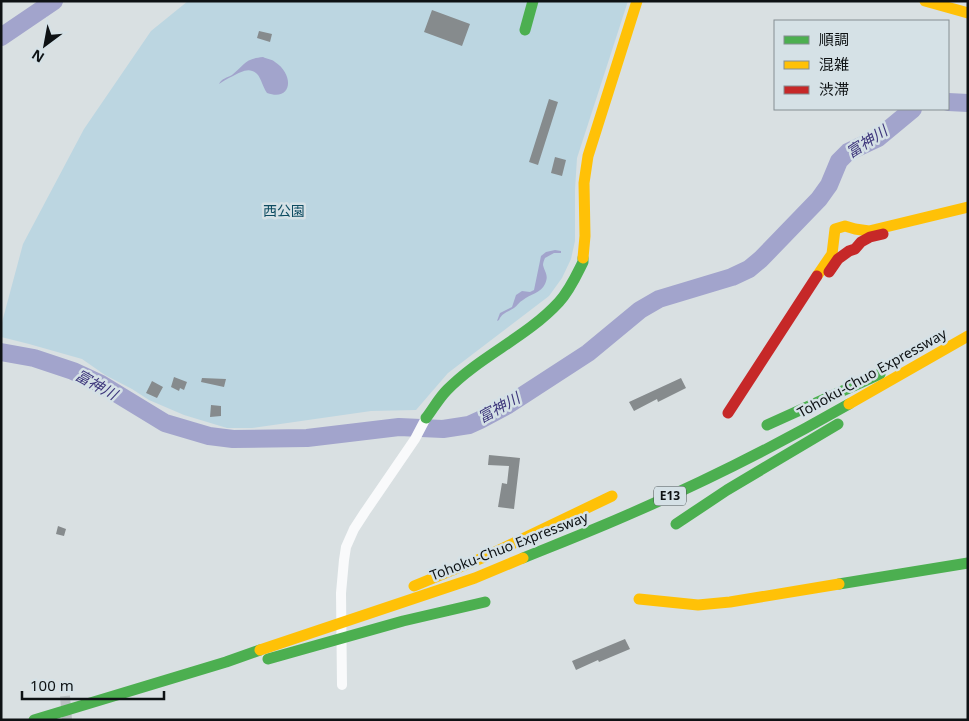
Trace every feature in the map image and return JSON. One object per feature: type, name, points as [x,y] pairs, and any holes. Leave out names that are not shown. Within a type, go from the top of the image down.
[{"type":"main road","points":[[525,30],[533,1]]},
{"type":"main road","points":[[426,418],[446,391],[464,375],[541,319],[560,301],[572,284],[583,262],[585,236],[584,183],[588,156],[636,1]]},
{"type":"main road","points":[[926,1],[968,12]]},
{"type":"main road","points":[[968,207],[869,231],[845,226],[835,229],[832,254],[732,414],[838,259],[870,237],[968,212]]},
{"type":"main road","points":[[767,425],[834,396],[902,363],[968,325]]},
{"type":"main road","points":[[676,524],[727,490],[850,416],[968,337]]},
{"type":"main road","name":"Tohoku-Chuo Expressway","points":[[34,720],[226,662],[355,614],[475,578],[633,513],[719,473],[814,424],[968,337]]},
{"type":"main road","points":[[355,614],[487,556],[612,496]]},
{"type":"main road","points":[[652,589],[695,599],[740,594],[968,557]]},
{"type":"main road","points":[[639,599],[698,605],[730,602],[968,563]]},
{"type":"main road","points":[[143,686],[196,679],[403,621],[485,602]]},
{"type":"street","points":[[342,685],[341,593],[346,547],[365,512],[415,439],[426,418]]},
{"type":"green space","name":"西公園","points":[[188,1],[628,1],[577,158],[575,241],[571,259],[562,278],[549,296],[448,373],[416,410],[371,411],[252,428],[227,428],[184,415],[149,400],[105,375],[82,359],[1,337],[1,326],[23,244],[84,129],[151,31]]},
{"type":"water","points":[[263,57],[274,61],[285,73],[288,85],[282,94],[267,93],[258,75],[249,70],[239,73],[219,84],[248,61]]},
{"type":"water","points":[[561,251],[561,253],[554,253],[545,258],[543,265],[547,278],[543,287],[503,314],[497,321],[500,313],[512,307],[516,295],[522,291],[530,292],[534,290],[541,256],[546,252]]},
{"type":"building","points":[[432,10],[470,24],[462,46],[424,32]]},
{"type":"building","points":[[259,31],[272,34],[270,42],[257,38]]},
{"type":"building","points":[[549,99],[558,102],[538,165],[529,162]]},
{"type":"building","points":[[555,157],[566,160],[562,176],[551,173]]},
{"type":"building","points":[[174,377],[187,382],[184,390],[180,388],[179,391],[171,387]]},
{"type":"building","points":[[202,378],[226,379],[224,387],[201,382]]},
{"type":"building","points":[[681,378],[686,388],[658,402],[657,399],[634,411],[629,402]]},
{"type":"building","points":[[152,381],[163,387],[157,398],[146,393]]},
{"type":"building","points":[[211,405],[221,406],[221,416],[210,417]]},
{"type":"building","points":[[489,455],[520,458],[514,509],[498,507],[502,483],[507,484],[509,466],[488,465]]},
{"type":"building","points":[[58,526],[66,529],[64,536],[56,534]]},
{"type":"building","points":[[625,639],[630,649],[576,670],[572,661]]},
{"type":"waterway","points":[[1,37],[54,1]]},
{"type":"waterway","name":"富神川","points":[[949,102],[968,103]]},
{"type":"waterway","name":"富神川","points":[[1,352],[34,358],[73,371],[101,384],[165,423],[209,436],[233,439],[307,438],[399,427],[443,429],[469,425],[508,405],[588,353],[640,310],[659,299],[732,277],[749,269],[819,199],[829,185],[839,161],[848,152],[878,138],[912,110]]},
{"type":"tunnel","points":[[65,696],[67,720]]},
{"type":"traffic: fast","points":[[525,30],[533,1]]},
{"type":"traffic: fast","points":[[426,418],[444,393],[460,378],[533,326],[559,302],[573,283],[583,258]]},
{"type":"traffic: fast","points":[[767,425],[880,374]]},
{"type":"traffic: fast","points":[[523,558],[660,501],[769,448],[849,404]]},
{"type":"traffic: fast","points":[[676,524],[727,490],[838,424]]},
{"type":"traffic: fast","points":[[839,584],[968,563]]},
{"type":"traffic: fast","points":[[268,659],[403,621],[485,602]]},
{"type":"traffic: fast","points":[[34,720],[260,650]]},
{"type":"traffic: slow","points":[[583,258],[585,236],[584,183],[588,156],[637,1]]},
{"type":"traffic: slow","points":[[925,1],[968,13]]},
{"type":"traffic: slow","points":[[817,276],[832,254],[835,229],[845,226],[869,231],[968,207]]},
{"type":"traffic: slow","points":[[849,404],[968,336]]},
{"type":"traffic: slow","points":[[414,586],[487,556],[612,496]]},
{"type":"traffic: slow","points":[[260,650],[475,578],[523,558]]},
{"type":"traffic: slow","points":[[639,599],[698,605],[730,602],[839,584]]},
{"type":"traffic: jam","points":[[829,272],[838,259],[855,249],[861,242],[870,237],[883,234]]},
{"type":"traffic: jam","points":[[728,413],[817,276]]}]
